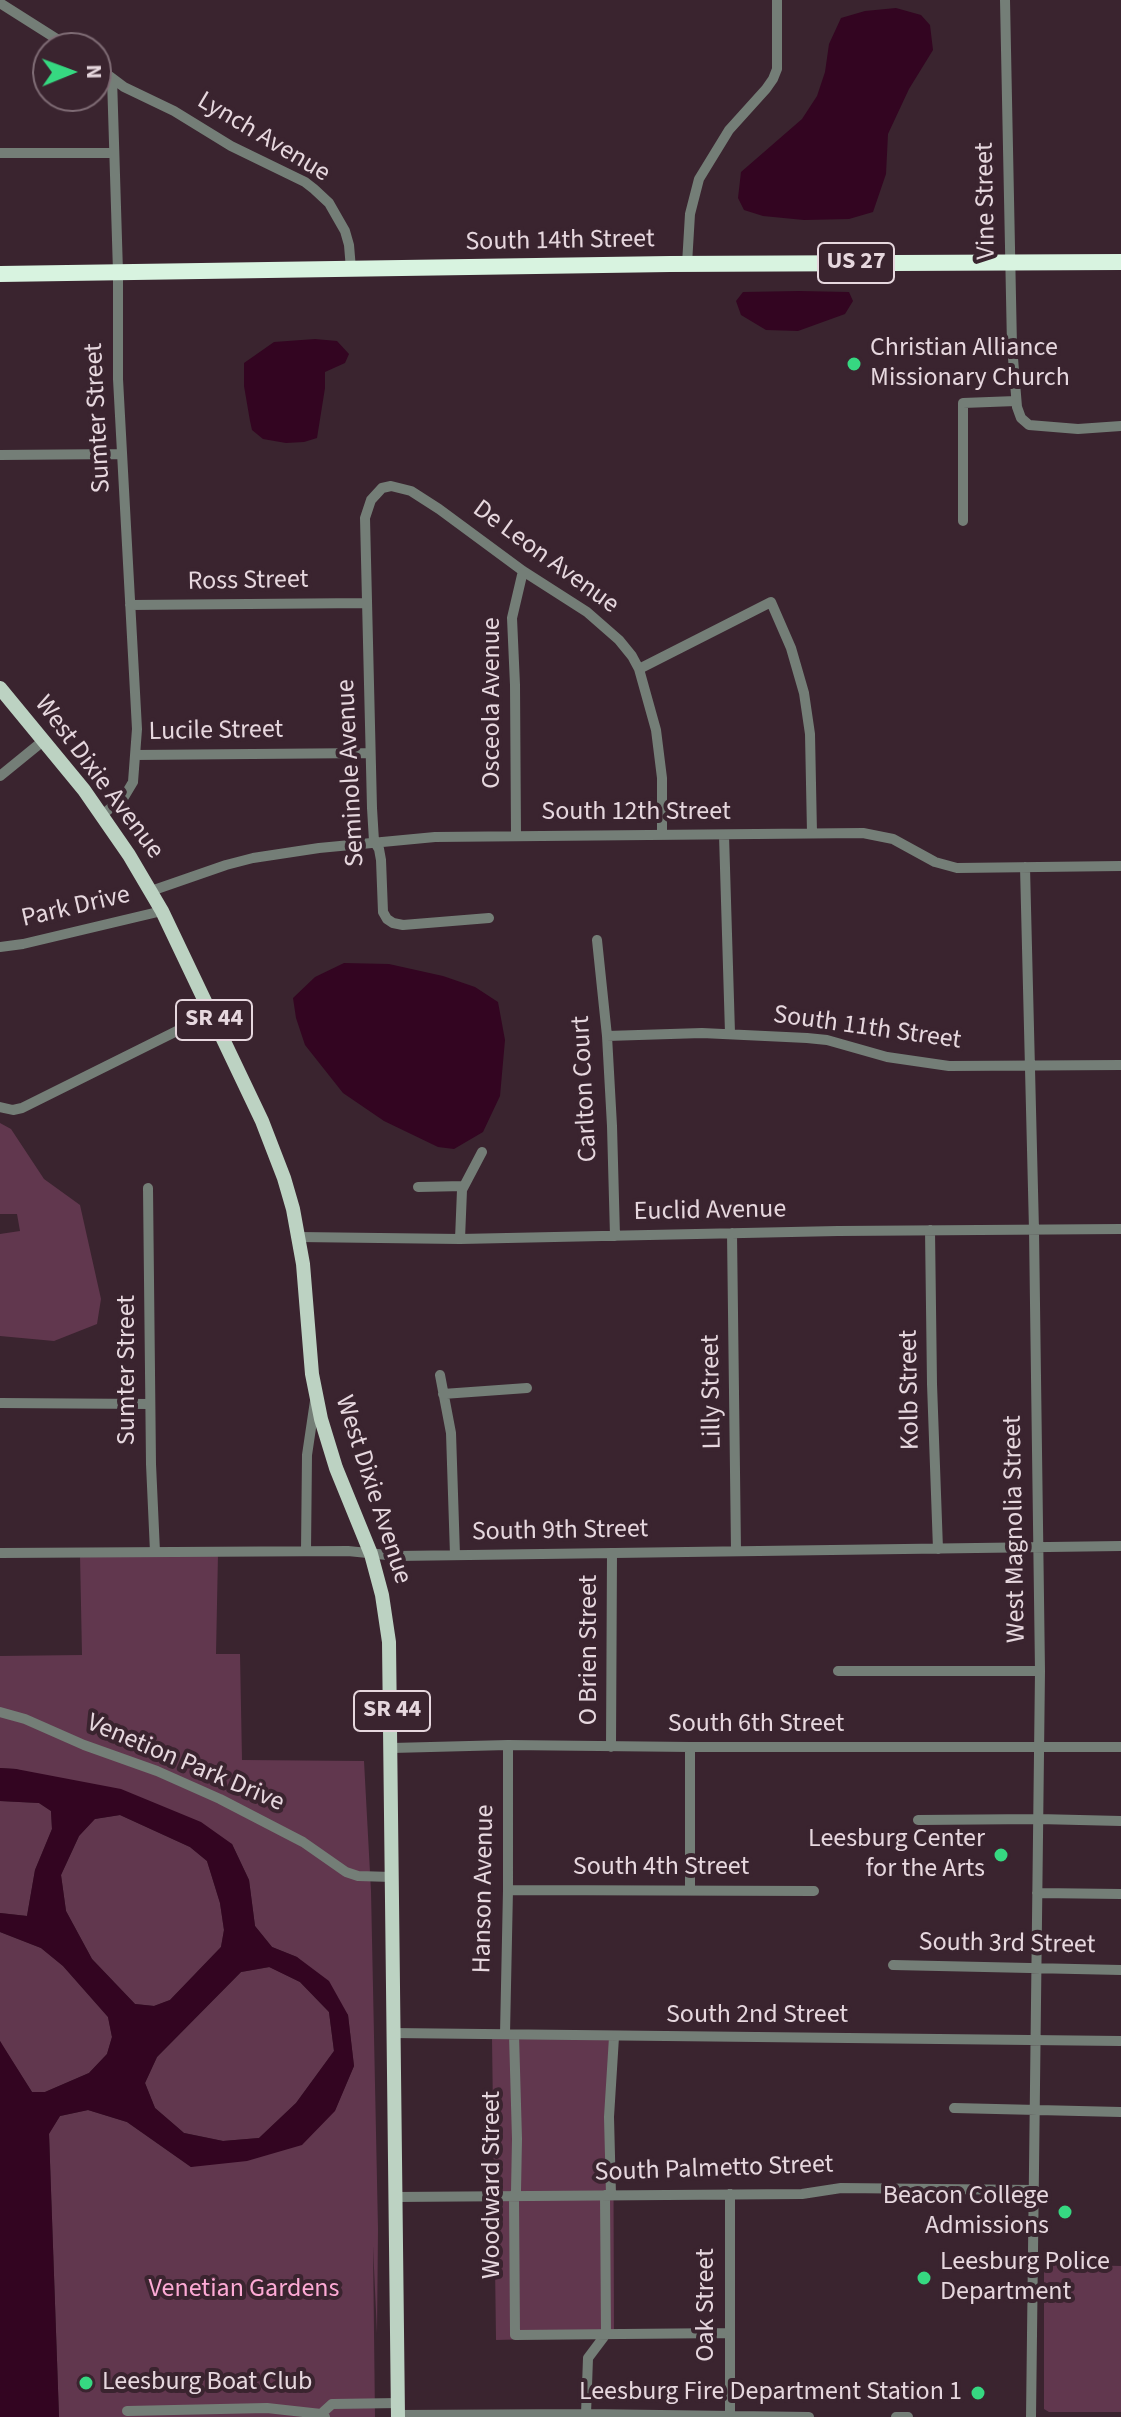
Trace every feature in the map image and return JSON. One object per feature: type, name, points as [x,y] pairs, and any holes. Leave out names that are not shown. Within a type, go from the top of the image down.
[{"type":"highway","name":"South 14th Street","points":[[0,274],[687,264],[1121,262]]},
{"type":"main road","name":"West Dixie Avenue","points":[[0,688],[102,815],[151,891],[275,1151],[293,1209],[299,1237],[308,1349],[316,1395],[336,1468],[371,1554],[382,1595],[389,1642],[395,2197]]},
{"type":"main road","name":"SR 44","points":[[395,2197],[398,2412]]},
{"type":"street","points":[[687,264],[690,214],[699,179],[729,130],[766,89],[777,69],[777,0]]},
{"type":"street","name":"Vine Street","points":[[1005,0],[1012,346],[1016,401]]},
{"type":"street","points":[[0,3],[46,32]]},
{"type":"street","name":"Sumter Street","points":[[112,78],[118,379],[137,714],[135,755]]},
{"type":"street","name":"Lynch Avenue","points":[[112,78],[314,189],[329,203],[345,231],[351,269]]},
{"type":"street","points":[[0,153],[113,153]]},
{"type":"street","points":[[963,521],[963,403],[1016,401],[1021,418],[1029,425],[1078,429],[1121,426]]},
{"type":"street","points":[[0,455],[122,454]]},
{"type":"street","name":"De Leon Avenue","points":[[365,519],[377,491],[391,486],[411,491],[599,621],[619,640],[639,669],[653,718],[660,758],[662,834]]},
{"type":"street","name":"Seminole Avenue","points":[[365,519],[374,841],[379,849],[383,912],[393,923],[403,925],[489,918]]},
{"type":"street","name":"Osceola Avenue","points":[[516,835],[512,618],[523,571]]},
{"type":"street","points":[[639,669],[771,602],[791,648],[804,693],[811,749],[812,833]]},
{"type":"street","name":"Ross Street","points":[[130,605],[367,603]]},
{"type":"street","points":[[0,776],[43,741]]},
{"type":"street","name":"Lucile Street","points":[[102,815],[130,789],[135,755],[370,753]]},
{"type":"street","name":"South 12th Street","points":[[151,891],[253,858],[374,841],[516,835],[879,835],[935,862],[957,868],[1121,866]]},
{"type":"street","points":[[724,835],[730,1033]]},
{"type":"street","name":"West Magnolia Street","points":[[1025,867],[1040,1671],[1031,2417]]},
{"type":"street","name":"Park Drive","points":[[0,947],[162,911]]},
{"type":"street","name":"Carlton Court","points":[[597,940],[607,1036],[615,1236]]},
{"type":"street","points":[[0,1107],[13,1110],[22,1108],[211,1014]]},
{"type":"street","name":"South 11th Street","points":[[607,1036],[730,1033],[827,1040],[887,1057],[949,1066],[1121,1065]]},
{"type":"street","points":[[460,1239],[464,1186],[482,1152]]},
{"type":"street","points":[[418,1187],[464,1186]]},
{"type":"street","name":"Sumter Street","points":[[148,1188],[155,1552]]},
{"type":"street","name":"Euclid Avenue","points":[[299,1237],[460,1239],[1121,1229]]},
{"type":"street","name":"Kolb Street","points":[[930,1230],[938,1549]]},
{"type":"street","name":"Lilly Street","points":[[732,1233],[736,1551]]},
{"type":"street","points":[[440,1375],[451,1433],[455,1555]]},
{"type":"street","points":[[443,1394],[527,1388]]},
{"type":"street","points":[[306,1551],[307,1455],[316,1395]]},
{"type":"street","points":[[0,1403],[150,1404]]},
{"type":"street","name":"South 9th Street","points":[[0,1553],[306,1551],[397,1556],[1121,1546]]},
{"type":"street","name":"O Brien Street","points":[[611,1747],[612,1553]]},
{"type":"street","points":[[838,1671],[1040,1671]]},
{"type":"street","name":"Venetion Park Drive","points":[[0,1712],[157,1771],[220,1799],[303,1842],[346,1872],[358,1876],[392,1877]]},
{"type":"street","name":"South 6th Street","points":[[392,1748],[508,1745],[1121,1747]]},
{"type":"street","name":"Hanson Avenue","points":[[508,1745],[510,2034]]},
{"type":"street","points":[[690,1747],[690,1890]]},
{"type":"street","points":[[918,1820],[1121,1821]]},
{"type":"street","name":"South 4th Street","points":[[508,1890],[814,1891]]},
{"type":"street","points":[[1037,1893],[1121,1894]]},
{"type":"street","name":"South 3rd Street","points":[[893,1965],[1121,1970]]},
{"type":"street","name":"South 2nd Street","points":[[392,2033],[1121,2041]]},
{"type":"street","name":"Woodward Street","points":[[510,2034],[517,2139],[514,2197],[515,2335],[606,2334]]},
{"type":"street","points":[[586,2414],[588,2358],[606,2334],[609,2117],[614,2037]]},
{"type":"street","points":[[954,2108],[1121,2112]]},
{"type":"street","name":"South Palmetto Street","points":[[395,2197],[802,2194],[841,2188],[1034,2190]]},
{"type":"street","name":"Oak Street","points":[[730,2194],[730,2416]]},
{"type":"street","points":[[606,2334],[729,2333]]},
{"type":"street","points":[[127,2411],[267,2408],[287,2413],[323,2415],[332,2404],[398,2412],[809,2417]]},
{"type":"street","points":[[896,2417],[908,2417]]},
{"type":"green space","points":[[0,1123],[11,1129],[44,1179],[80,1205],[101,1299],[97,1324],[54,1341],[0,1336],[0,1234],[20,1231],[17,1214],[0,1214]]},
{"type":"green space","name":"Venetian Gardens","points":[[218,1554],[216,1654],[240,1654],[242,1760],[364,1761],[371,1891],[378,2229],[377,2334],[373,2246],[375,2417],[59,2417],[49,2133],[60,2116],[88,2110],[127,2122],[191,2167],[335,2110],[354,2066],[348,2015],[297,1957],[272,1947],[255,1926],[249,1880],[232,1844],[16,1769],[0,1768],[0,1656],[82,1655],[80,1555]]},
{"type":"green space","points":[[0,1801],[39,1803],[51,1811],[52,1829],[35,1870],[27,1916],[0,1913]]},
{"type":"green space","points":[[120,1815],[190,1847],[207,1861],[220,1903],[224,1930],[221,1947],[170,2000],[154,2006],[135,2004],[92,1959],[66,1911],[61,1875],[79,1836],[94,1819]]},
{"type":"green space","points":[[0,1932],[41,1948],[63,1966],[108,2017],[112,2037],[107,2054],[89,2073],[45,2092],[32,2092],[5,2050],[0,2041]]},
{"type":"green space","points":[[270,1967],[300,1982],[329,2012],[334,2051],[296,2103],[259,2138],[223,2141],[184,2133],[155,2108],[145,2083],[157,2057],[241,1972]]},
{"type":"green space","points":[[613,2036],[614,2337],[496,2340],[492,2038]]},
{"type":"green space","points":[[1044,2264],[1121,2266],[1121,2412],[1049,2412],[1044,2409]]},
{"type":"shaded area","points":[[896,8],[921,15],[930,25],[933,50],[909,89],[888,134],[886,174],[873,212],[849,219],[804,220],[763,216],[744,210],[738,198],[741,172],[802,119],[817,96],[829,44],[841,18],[865,11]]},
{"type":"shaded area","points":[[743,292],[849,292],[853,301],[845,314],[798,331],[766,330],[741,315],[736,301]]},
{"type":"shaded area","points":[[337,341],[349,354],[345,363],[325,372],[317,438],[286,443],[263,439],[252,430],[244,386],[244,363],[274,342]]},
{"type":"shaded area","points":[[344,963],[389,964],[443,976],[475,987],[498,1002],[505,1040],[500,1096],[483,1132],[454,1149],[438,1147],[384,1121],[343,1093],[305,1045],[293,998],[315,977]]},
{"type":"shaded area","points":[[0,1768],[16,1769],[121,1789],[201,1822],[232,1844],[249,1880],[255,1926],[272,1947],[297,1957],[329,1981],[348,2015],[354,2066],[335,2111],[302,2145],[247,2161],[191,2167],[127,2122],[88,2110],[60,2116],[49,2134],[59,2417],[0,2417],[0,2041],[32,2092],[45,2092],[89,2073],[107,2054],[112,2037],[108,2017],[63,1966],[41,1948],[0,1932],[0,1913],[27,1916],[35,1870],[52,1829],[51,1811],[39,1803],[0,1801]],"holes":[[[120,1815],[190,1847],[207,1861],[220,1903],[224,1930],[221,1947],[170,2000],[154,2006],[135,2004],[92,1959],[66,1911],[61,1875],[79,1836],[95,1819]],[[269,1967],[300,1982],[329,2012],[334,2051],[296,2103],[259,2138],[223,2141],[184,2133],[155,2108],[145,2083],[157,2057],[241,1972]]]},
{"type":"place","name":"Christian Alliance Missionary Church","points":[[854,364]]},
{"type":"place","name":"Leesburg Center for the Arts","points":[[1001,1855]]},
{"type":"place","name":"Beacon College Admissions","points":[[1065,2212]]},
{"type":"place","name":"Leesburg Police Department","points":[[924,2278]]},
{"type":"place","name":"Leesburg Boat Club","points":[[86,2383]]},
{"type":"place","name":"Leesburg Fire Department Station 1","points":[[978,2393]]}]
